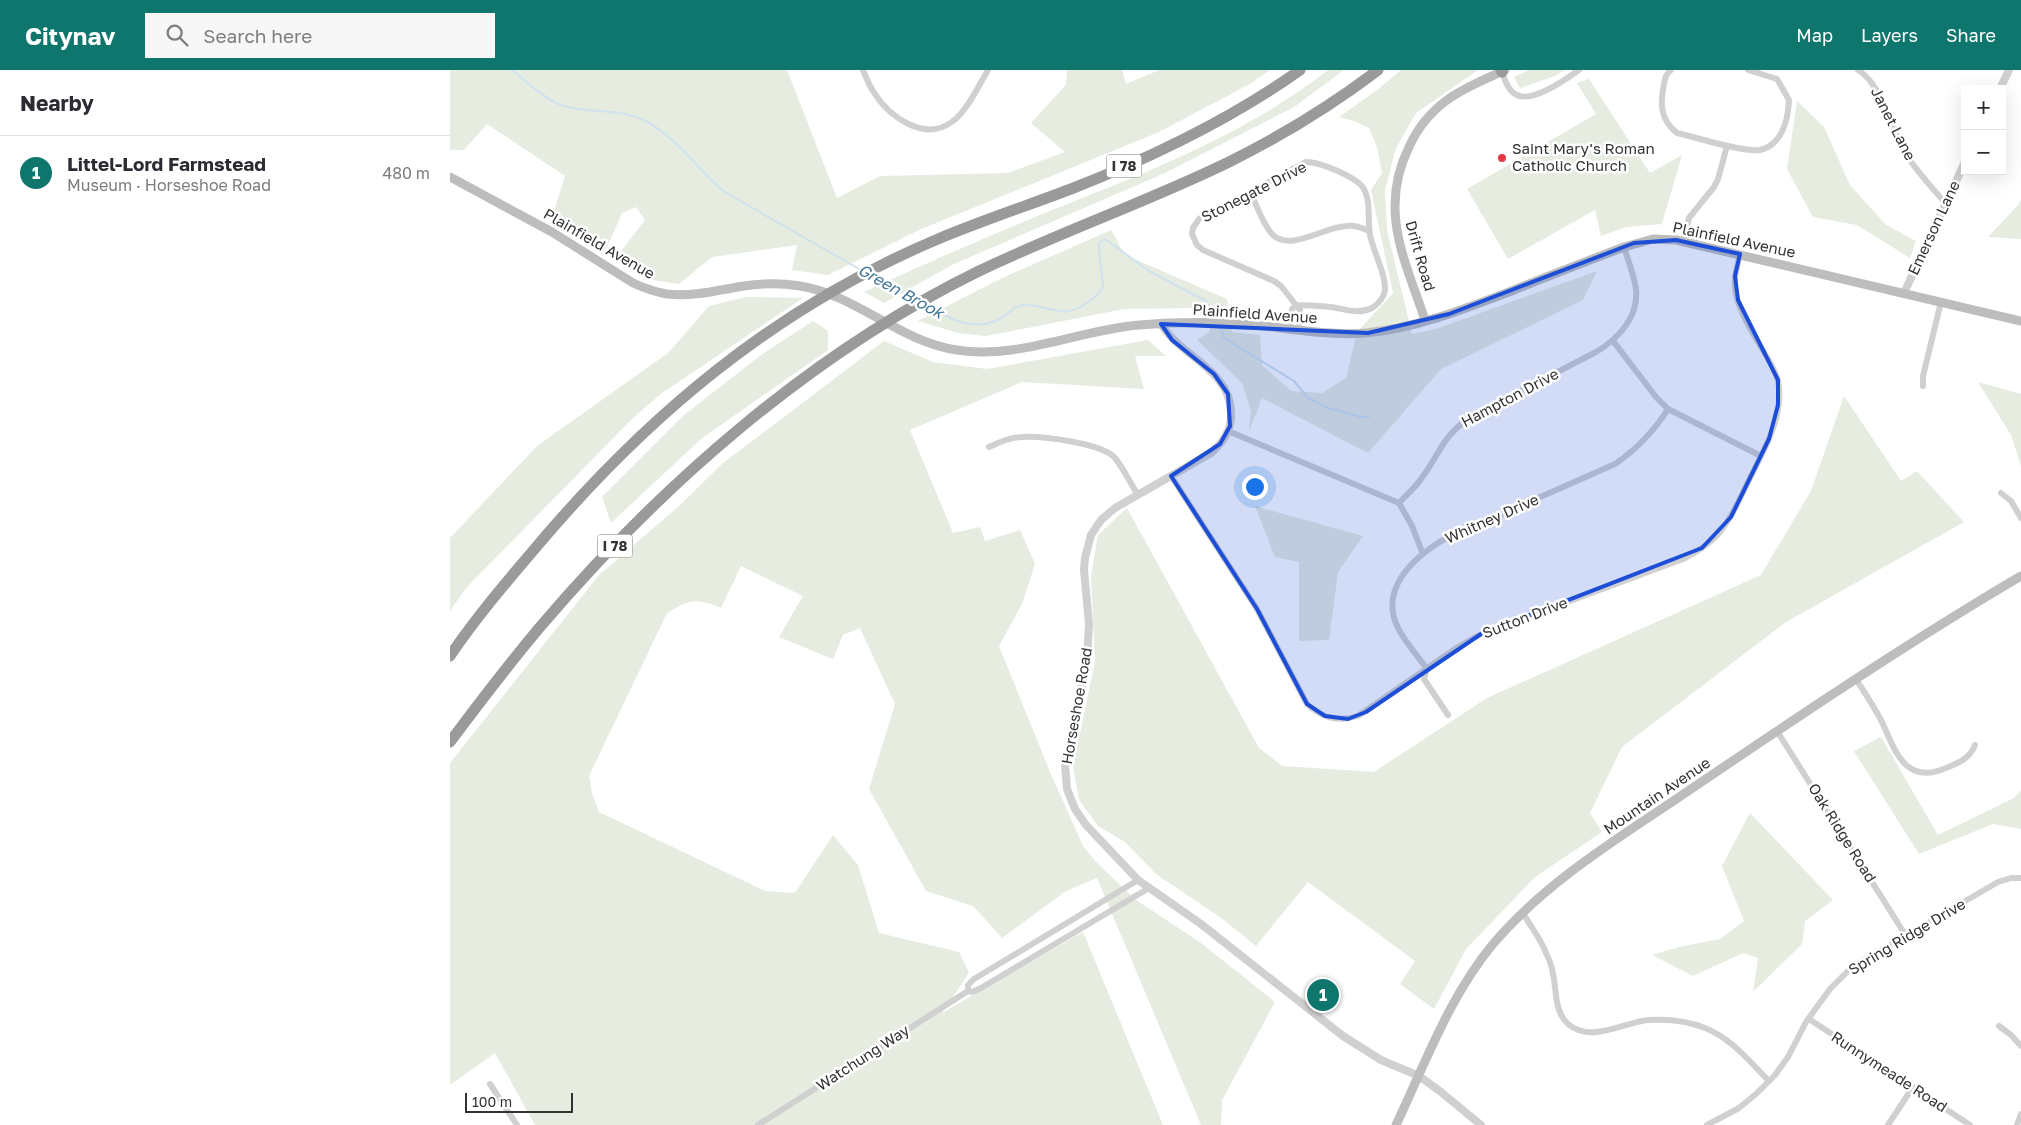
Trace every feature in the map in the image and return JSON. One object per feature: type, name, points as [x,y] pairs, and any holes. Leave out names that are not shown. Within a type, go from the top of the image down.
[{"type":"highway","name":"I 78","points":[[450,656],[474,620],[602,472],[640,434],[688,392],[757,339],[837,290],[938,239],[1073,188],[1172,144],[1241,108],[1300,70]]},
{"type":"highway","name":"I 78","points":[[450,742],[539,628],[591,570],[698,465],[761,412],[808,376],[892,318],[978,272],[1232,160],[1318,112],[1378,70]]},
{"type":"main road","name":"Drift Road","points":[[1425,320],[1396,230],[1394,213],[1396,182],[1400,169],[1412,139],[1437,109],[1468,88],[1503,71]]},
{"type":"main road","name":"Plainfield Avenue","points":[[450,177],[552,232],[633,283],[666,294],[700,294],[766,284],[804,287],[840,298],[913,338],[946,348],[979,353],[1003,351],[1116,328],[1161,324],[1205,323],[1342,334],[1368,333],[1425,320],[1480,303],[1624,247],[1653,239],[1683,242],[1740,254],[2021,321]]},
{"type":"main road","name":"Mountain Avenue","points":[[1396,1125],[1441,1027],[1463,986],[1492,945],[1535,900],[1580,865],[1855,678],[1930,630],[2021,576]]},
{"type":"street","points":[[863,70],[873,91],[883,104],[909,124],[921,130],[939,130],[955,120],[988,70]]},
{"type":"street","points":[[1503,71],[1512,91],[1517,95],[1530,97],[1579,70]]},
{"type":"street","points":[[1671,70],[1667,73],[1660,105],[1669,125],[1677,133],[1727,146],[1762,150],[1777,141],[1783,132],[1789,106],[1788,96],[1777,79],[1748,70]]},
{"type":"street","name":"Janet Lane","points":[[1858,70],[1869,78],[1876,90],[1907,156],[1945,203]]},
{"type":"street","points":[[2002,85],[2009,70]]},
{"type":"street","points":[[1683,242],[1689,218],[1714,187],[1727,146]]},
{"type":"street","name":"Stonegate Drive","points":[[1306,162],[1315,162],[1355,181],[1361,186],[1367,198],[1372,248],[1385,286],[1381,301],[1363,311],[1351,312],[1335,308],[1296,305],[1281,286],[1274,281],[1211,255],[1197,246],[1192,234],[1196,223],[1250,192],[1306,162]]},
{"type":"street","name":"Emerson Lane","points":[[1904,293],[1961,170]]},
{"type":"street","points":[[1250,192],[1270,232],[1281,240],[1296,240],[1346,225],[1369,231]]},
{"type":"street","name":"Hampton Drive","points":[[1399,502],[1420,480],[1446,438],[1456,427],[1469,418],[1614,342],[1625,329],[1636,298],[1636,290],[1624,247]]},
{"type":"street","name":"Sutton Drive","points":[[1171,476],[1257,609],[1300,694],[1312,709],[1320,714],[1334,719],[1358,716],[1458,646],[1481,634],[1683,559],[1710,542],[1725,526],[1770,439],[1779,392],[1778,380],[1772,365],[1755,338],[1738,300],[1735,276],[1740,254]]},
{"type":"street","points":[[1924,386],[1923,376],[1941,302]]},
{"type":"street","points":[[1294,330],[1292,309],[1296,305]]},
{"type":"street","name":"Horseshoe Road","points":[[1161,324],[1172,340],[1222,383],[1231,404],[1232,414],[1228,431],[1220,444],[1211,453],[1108,513],[1096,527],[1088,544],[1084,570],[1089,624],[1087,661],[1066,757],[1065,778],[1070,800],[1080,818],[1138,880],[1208,930],[1343,1036],[1381,1060],[1419,1076],[1481,1125]]},
{"type":"street","points":[[1614,342],[1656,397],[1668,409],[1761,456]]},
{"type":"street","name":"Whitney Drive","points":[[1427,668],[1398,627],[1392,606],[1396,585],[1411,565],[1424,554],[1453,536],[1615,464],[1640,445],[1660,422],[1668,409]]},
{"type":"street","points":[[1228,431],[1399,502],[1424,554]]},
{"type":"street","points":[[989,447],[1003,441],[1021,437],[1042,438],[1096,447],[1115,458],[1138,495]]},
{"type":"street","points":[[2001,493],[2011,501],[2021,518]]},
{"type":"street","points":[[1427,668],[1424,679],[1448,715]]},
{"type":"street","points":[[1855,678],[1874,707],[1897,756],[1909,767],[1925,772],[1943,770],[1966,758],[1972,753],[1975,745]]},
{"type":"street","name":"Oak Ridge Road","points":[[1777,731],[1906,936]]},
{"type":"street","name":"Spring Ridge Drive","points":[[1707,1125],[1739,1108],[1769,1081],[1788,1057],[1808,1019],[1830,989],[1852,967],[1998,882],[2021,878]]},
{"type":"street","name":"Watchung Way","points":[[968,991],[967,987],[974,979],[1138,880]]},
{"type":"street","name":"Watchung Way","points":[[758,1125],[968,991],[972,992],[981,988],[1149,888]]},
{"type":"street","points":[[1523,913],[1545,951],[1553,973],[1563,1019],[1575,1029],[1582,1032],[1597,1033],[1630,1023],[1650,1020],[1691,1024],[1722,1036],[1769,1081]]},
{"type":"street","name":"Runnymeade Road","points":[[1808,1019],[1970,1125]]},
{"type":"street","points":[[1999,1026],[2011,1034],[2021,1046]]},
{"type":"street","points":[[490,1084],[516,1125]]},
{"type":"street","points":[[1888,1125],[1913,1087]]},
{"type":"street","points":[[2017,1125],[2021,1114]]},
{"type":"highlighted area","points":[[1676,240],[1740,254],[1735,276],[1738,300],[1778,380],[1778,405],[1769,439],[1731,517],[1702,548],[1481,634],[1366,712],[1348,719],[1325,716],[1307,704],[1257,609],[1171,476],[1220,444],[1230,426],[1228,394],[1214,374],[1172,340],[1161,324],[1368,333],[1449,314],[1634,243]]},
{"type":"shaded area","points":[[450,70],[787,70],[837,198],[880,176],[1008,173],[1065,152],[1031,123],[1066,85],[1067,70],[1122,70],[1126,84],[1159,70],[1270,70],[1248,85],[1159,132],[919,230],[828,275],[792,270],[797,245],[712,257],[679,284],[653,280],[614,260],[645,220],[636,207],[622,213],[604,254],[551,221],[565,176],[487,124],[464,150],[450,150]]},
{"type":"shaded area","points":[[1328,70],[1344,70],[1294,107],[1165,173],[954,264],[884,303],[864,292],[909,271],[1191,152],[1262,115]]},
{"type":"shaded area","points":[[1401,70],[1478,70],[1416,113],[1396,148],[1385,190],[1387,230],[1412,334],[1436,329],[1597,271],[1583,300],[1441,369],[1368,453],[1262,398],[1249,431],[1251,411],[1242,383],[1197,340],[1210,331],[1210,317],[1198,308],[1124,309],[986,336],[958,333],[918,321],[1000,279],[1111,230],[1125,255],[1227,299],[1232,332],[1260,335],[1262,365],[1291,391],[1322,393],[1346,378],[1357,332],[1393,293],[1371,190],[1382,173],[1377,147],[1369,128],[1339,117]]},
{"type":"shaded area","points":[[1529,70],[1565,70],[1555,76],[1520,88],[1514,77]]},
{"type":"shaded area","points":[[1589,79],[1650,173],[1682,155],[1662,224],[1626,227],[1601,236],[1595,210],[1508,259],[1467,189],[1596,114],[1577,83]]},
{"type":"shaded area","points":[[1797,101],[1824,127],[1850,185],[1886,225],[1916,241],[1910,258],[1857,225],[1813,217],[1787,169]]},
{"type":"shaded area","points":[[2021,200],[2021,239],[1988,237],[2018,205]]},
{"type":"shaded area","points":[[746,297],[803,298],[662,393],[632,419],[466,588],[450,611],[450,538],[537,446],[668,353],[709,306]]},
{"type":"shaded area","points":[[813,321],[828,331],[828,350],[701,439],[611,523],[602,497],[684,415],[761,355]]},
{"type":"shaded area","points":[[1148,340],[1166,356],[1135,356],[1144,389],[1022,382],[910,430],[953,533],[980,527],[985,541],[1020,530],[1035,564],[1022,604],[999,646],[1050,772],[1083,846],[1096,862],[1136,900],[1201,943],[1275,1002],[1222,1100],[1221,1125],[1201,1125],[1097,878],[1066,891],[1002,938],[973,906],[926,891],[869,789],[895,704],[860,628],[843,635],[833,659],[779,637],[803,596],[741,566],[721,608],[699,601],[682,605],[667,613],[589,776],[592,794],[599,812],[765,891],[795,893],[833,835],[858,865],[879,933],[959,952],[969,973],[942,1013],[1083,932],[1163,1125],[535,1125],[495,1053],[450,1085],[450,763],[599,575],[679,506],[722,464],[884,341],[933,362],[987,369]]},
{"type":"shaded area","points":[[1978,382],[2021,394],[2021,466],[2011,435]]},
{"type":"shaded area","points":[[1844,396],[1901,481],[1917,471],[1964,522],[1786,622],[1622,747],[1590,813],[1602,832],[1535,877],[1466,949],[1434,1009],[1400,984],[1415,961],[1308,882],[1256,946],[1220,917],[1156,874],[1125,842],[1098,826],[1079,800],[1073,767],[1095,661],[1091,576],[1098,535],[1127,508],[1259,748],[1282,766],[1374,772],[1487,698],[1761,575],[1811,491]]},
{"type":"shaded area","points":[[1255,506],[1363,536],[1338,572],[1329,640],[1299,641],[1299,562],[1275,557]]},
{"type":"shaded area","points":[[1881,737],[1938,835],[2014,798],[2021,790],[2021,829],[1993,824],[1919,854],[1854,751]]},
{"type":"shaded area","points":[[1750,813],[1833,900],[1805,921],[1802,944],[1753,992],[1758,958],[1743,953],[1693,976],[1652,955],[1679,947],[1720,939],[1744,921],[1722,866]]},
{"type":"waterway","name":"Green Brook","points":[[511,70],[542,94],[561,105],[571,108],[614,112],[644,120],[666,135],[723,191],[861,270]]},
{"type":"waterway","name":"Green Brook","points":[[924,305],[952,319],[981,325],[1000,319],[1016,307],[1023,305],[1061,311],[1073,310],[1091,300],[1103,287],[1099,247],[1100,242],[1105,239],[1149,271],[1206,301],[1216,314],[1218,321]]},
{"type":"waterway","name":"Green Brook","points":[[872,276],[916,300]]},
{"type":"waterway","name":"Green Brook","points":[[1220,325],[1224,338],[1294,381],[1308,398],[1328,408],[1361,417],[1370,416]]},
{"type":"place","name":"Saint Mary's Roman Catholic Church","points":[[1502,158]]},
{"type":"place","name":"Littel-Lord Farmstead","points":[[1323,995]]}]
